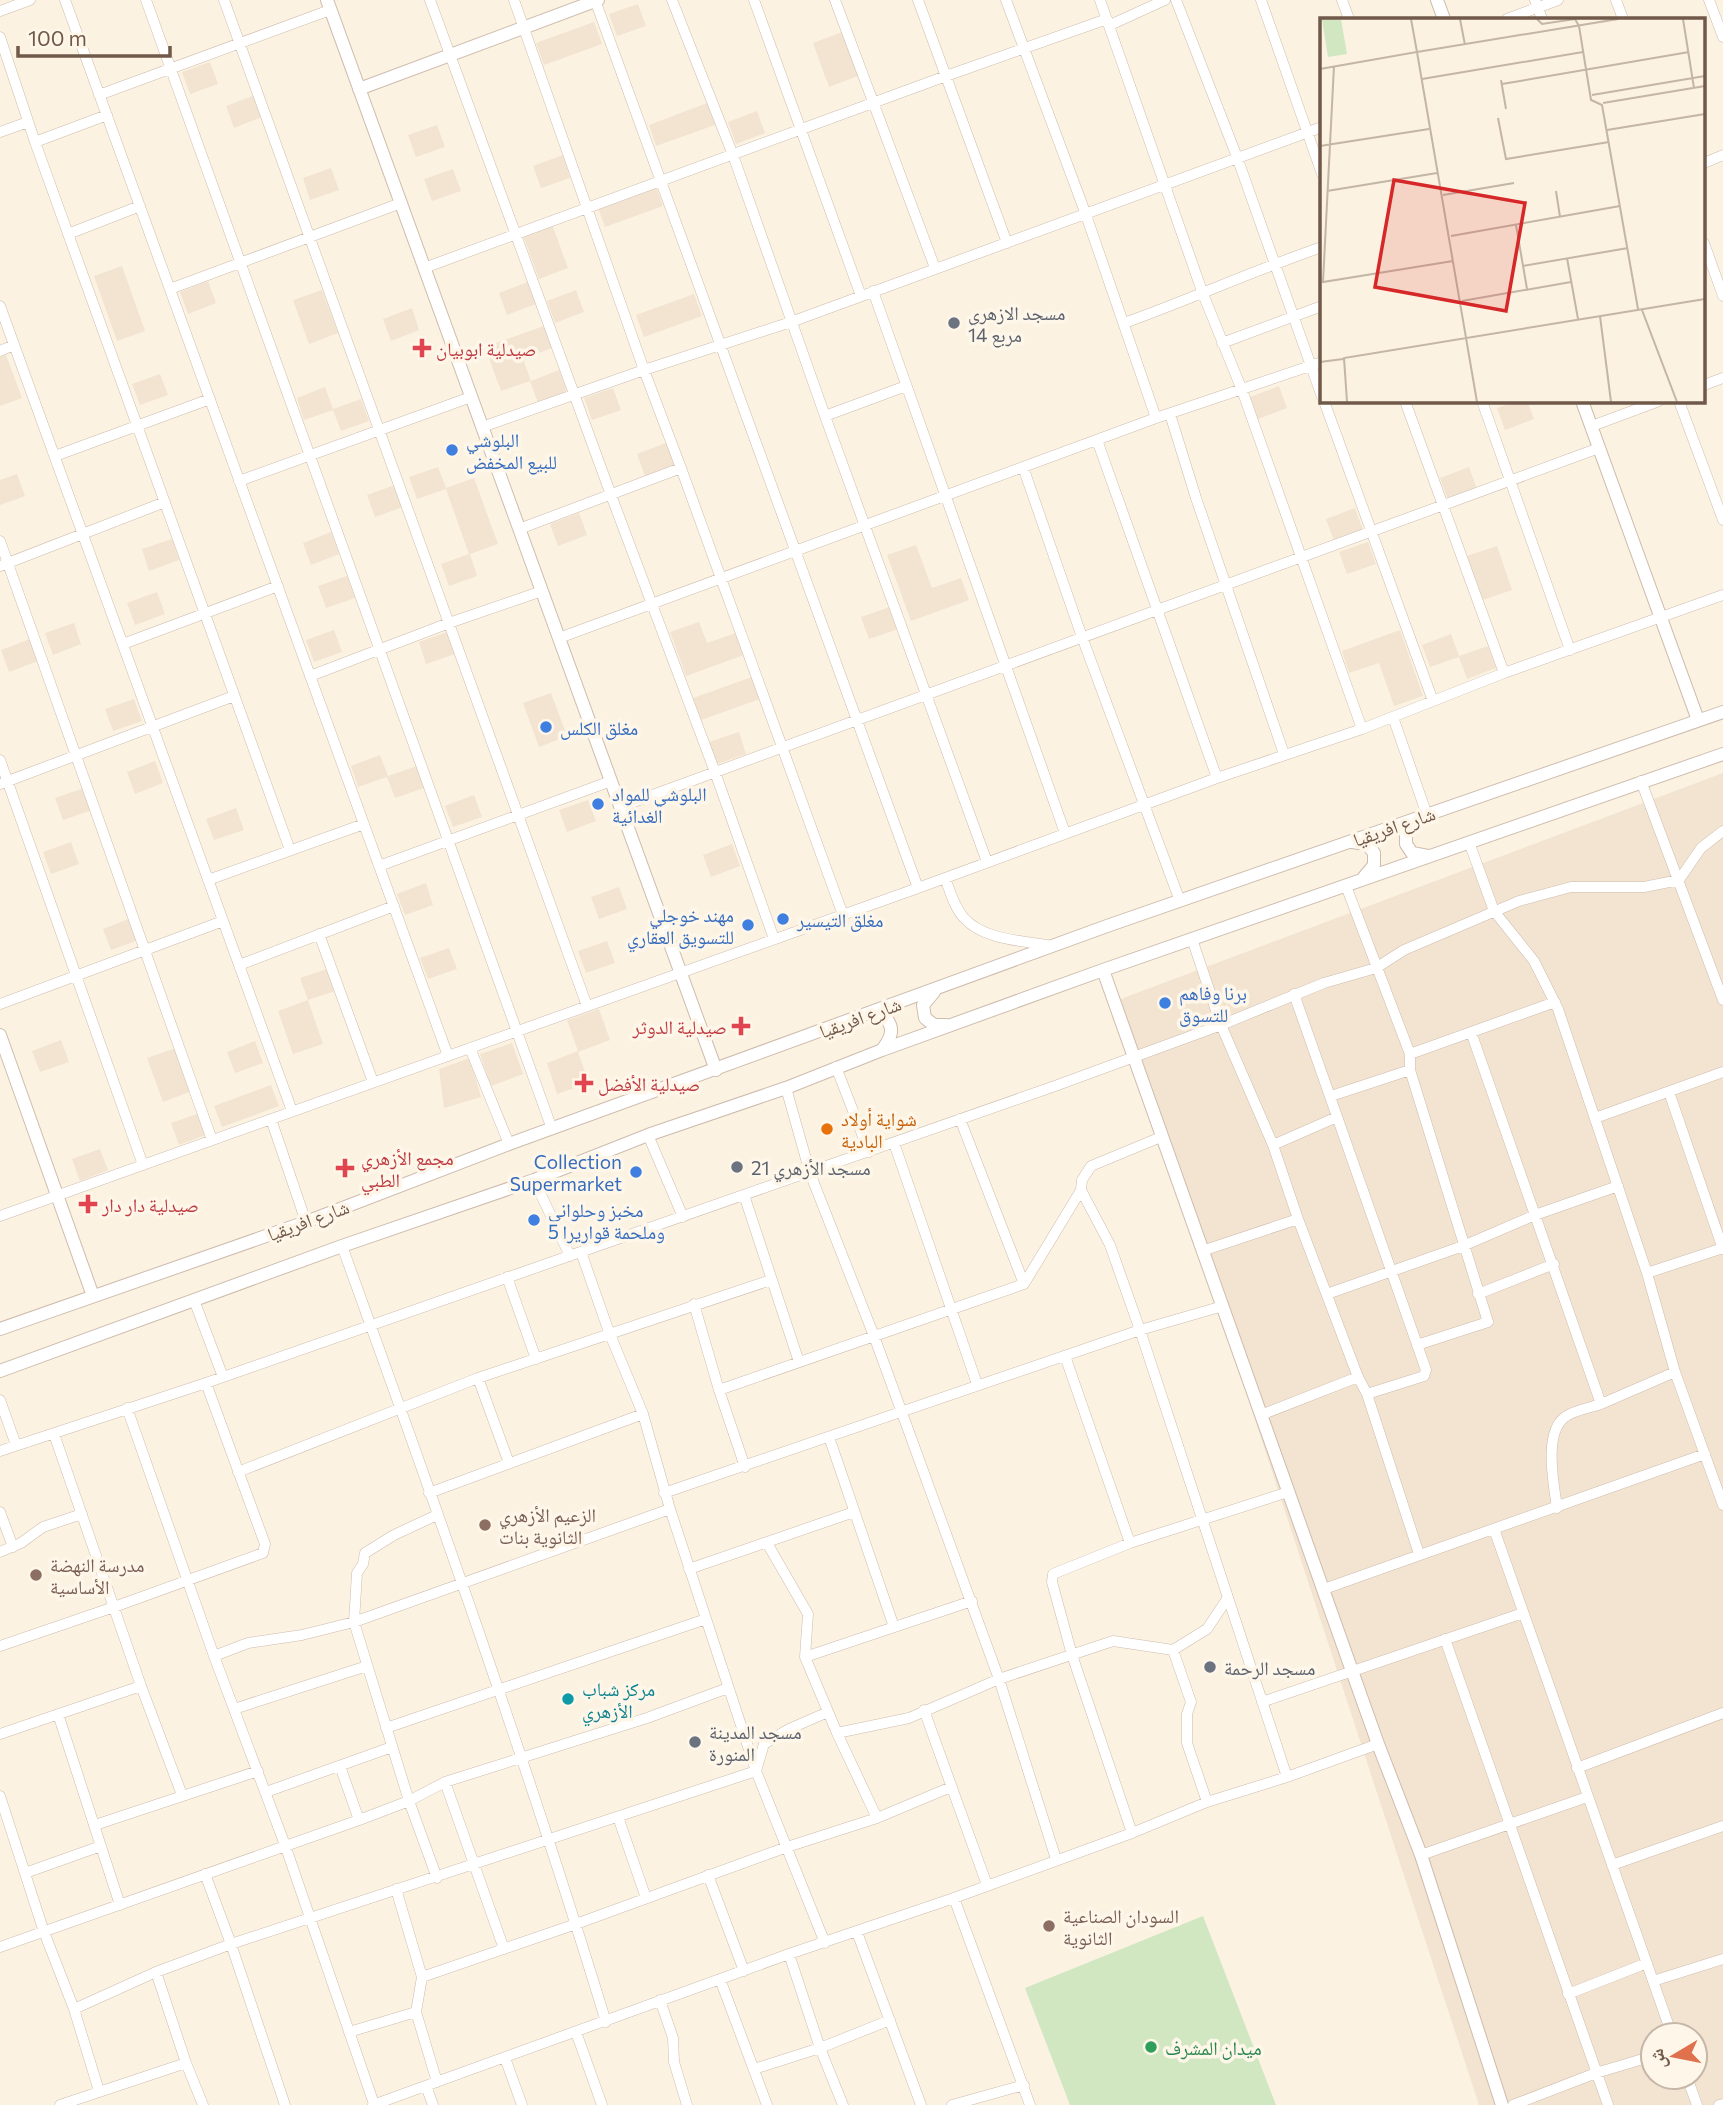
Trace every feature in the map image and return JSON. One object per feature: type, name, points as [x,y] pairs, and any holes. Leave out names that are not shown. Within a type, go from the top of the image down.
[{"type":"street","points":[[0,11],[30,0]]},
{"type":"street","points":[[65,0],[448,1056]]},
{"type":"street","points":[[146,0],[552,1129]]},
{"type":"street","points":[[224,0],[587,1006]]},
{"type":"street","points":[[430,0],[774,939]]},
{"type":"street","points":[[514,0],[644,370],[843,915]]},
{"type":"street","points":[[359,89],[596,0],[918,888]]},
{"type":"street","points":[[672,0],[733,155],[864,526],[987,862]]},
{"type":"street","points":[[754,0],[861,296]]},
{"type":"street","points":[[835,0],[935,268]]},
{"type":"street","points":[[919,0],[1007,243]]},
{"type":"street","points":[[1006,0],[1085,212],[1156,418]]},
{"type":"street","points":[[1100,0],[1203,295],[1241,390],[1362,729]]},
{"type":"street","points":[[424,268],[946,76],[1165,0]]},
{"type":"street","points":[[1176,0],[1237,157],[1320,391]]},
{"type":"street","points":[[1261,0],[1320,168]]},
{"type":"street","points":[[1342,0],[1349,18]]},
{"type":"street","points":[[1437,0],[1444,18]]},
{"type":"street","points":[[1509,18],[1537,4],[1558,0]]},
{"type":"street","points":[[1616,0],[1623,18]]},
{"type":"street","points":[[1709,0],[1723,37]]},
{"type":"street","points":[[99,94],[240,44],[329,5],[716,1070]]},
{"type":"street","points":[[0,37],[35,142],[289,850]]},
{"type":"street","points":[[35,142],[107,116]]},
{"type":"street","points":[[0,132],[28,122]]},
{"type":"street","points":[[482,427],[791,322],[1320,128]]},
{"type":"street","points":[[1706,162],[1723,155]]},
{"type":"street","points":[[170,289],[401,203]]},
{"type":"street","points":[[68,234],[140,206]]},
{"type":"street","points":[[1124,324],[1203,295],[1273,263],[1320,248]]},
{"type":"street","points":[[1706,249],[1723,296]]},
{"type":"street","points":[[873,291],[1065,833]]},
{"type":"street","points":[[0,306],[292,1111]]},
{"type":"street","points":[[1222,343],[1320,307]]},
{"type":"street","points":[[0,351],[14,345]]},
{"type":"street","points":[[559,638],[1156,418],[1320,363]]},
{"type":"street","points":[[1706,384],[1723,378]]},
{"type":"street","points":[[825,416],[906,386]]},
{"type":"street","points":[[239,481],[471,397]]},
{"type":"street","points":[[55,456],[210,399]]},
{"type":"street","points":[[1324,402],[1433,701]]},
{"type":"street","points":[[1405,402],[1504,673]]},
{"type":"street","points":[[1482,402],[1570,650]]},
{"type":"street","points":[[1582,402],[1698,720]]},
{"type":"street","points":[[1591,426],[1657,402]]},
{"type":"street","points":[[1678,402],[1723,520]]},
{"type":"street","points":[[1170,414],[1284,754]]},
{"type":"street","points":[[1097,440],[1217,778]]},
{"type":"street","points":[[620,807],[1599,448]]},
{"type":"street","points":[[1023,467],[1082,637],[1180,901]]},
{"type":"street","points":[[519,529],[681,468]]},
{"type":"street","points":[[4,565],[164,502]]},
{"type":"street","points":[[0,541],[4,565],[76,756],[212,1140]]},
{"type":"street","points":[[123,644],[278,586]]},
{"type":"street","points":[[310,676],[542,591]]},
{"type":"street","points":[[0,1216],[843,915],[1284,754],[1362,729],[1504,673],[1723,595]]},
{"type":"street","points":[[4,782],[234,696]]},
{"type":"street","name":"شارع افريقيا","points":[[0,1329],[306,1222],[509,1144],[1053,946],[1723,712]]},
{"type":"street","points":[[1393,717],[1424,816],[1408,828],[1406,844],[1417,856],[1434,855]]},
{"type":"street","name":"شارع افريقيا","points":[[0,1371],[342,1246],[534,1180],[648,1135],[786,1088],[836,1067],[1103,970],[1723,754]]},
{"type":"street","points":[[0,760],[4,782],[143,1165]]},
{"type":"street","points":[[379,866],[611,781]]},
{"type":"street","points":[[1641,781],[1723,1000]]},
{"type":"street","points":[[208,880],[364,824]]},
{"type":"street","points":[[0,1451],[206,1383],[810,1173],[1221,1025],[1294,995],[1376,968],[1404,950],[1494,911],[1559,889],[1644,887],[1679,880],[1701,848],[1723,831]]},
{"type":"street","points":[[1349,842],[1367,844],[1374,853],[1372,871],[1352,883],[1376,968],[1410,1054],[1410,1070],[1488,1322],[1417,1345]]},
{"type":"street","points":[[1469,842],[1494,911],[1534,961],[1555,1002],[1647,1273],[1675,1373],[1723,1505]]},
{"type":"street","points":[[945,878],[958,911],[972,925],[994,934],[1053,946]]},
{"type":"street","points":[[239,965],[394,906]]},
{"type":"street","points":[[0,1004],[223,921]]},
{"type":"street","points":[[319,934],[373,1083]]},
{"type":"street","points":[[1192,939],[1221,1025],[1273,1145],[1298,1219],[1358,1377],[1367,1394],[1419,1554]]},
{"type":"street","points":[[1103,970],[1378,1744],[1420,1855],[1502,2105]]},
{"type":"street","points":[[936,989],[923,1005],[925,1018],[934,1025],[951,1025]]},
{"type":"street","points":[[1294,995],[1427,1373],[1367,1394]]},
{"type":"street","points":[[1410,1054],[1555,1002]]},
{"type":"street","points":[[872,1012],[884,1016],[891,1026],[889,1041],[882,1050]]},
{"type":"street","points":[[1471,1032],[1601,1404]]},
{"type":"street","points":[[0,1035],[93,1296]]},
{"type":"street","points":[[470,1048],[509,1144]]},
{"type":"street","points":[[836,1067],[869,1152]]},
{"type":"street","points":[[1331,1096],[1410,1070]]},
{"type":"street","points":[[1595,1118],[1723,1072]]},
{"type":"street","points":[[786,1088],[810,1173],[874,1336],[972,1601],[1056,1859]]},
{"type":"street","points":[[1647,1273],[1723,1249],[1669,1092]]},
{"type":"street","points":[[1273,1145],[1337,1117]]},
{"type":"street","points":[[271,1119],[306,1222]]},
{"type":"street","points":[[960,1119],[1024,1284]]},
{"type":"street","points":[[648,1135],[683,1217]]},
{"type":"street","points":[[719,1390],[1024,1284],[1081,1190],[1082,1180],[1091,1166],[1161,1137]]},
{"type":"street","points":[[894,1143],[977,1384]]},
{"type":"street","points":[[534,1180],[570,1256]]},
{"type":"street","points":[[1327,1294],[1463,1246],[1535,1215],[1618,1186]]},
{"type":"street","points":[[1081,1190],[1110,1245],[1140,1329],[1287,1777]]},
{"type":"street","points":[[744,1195],[799,1362]]},
{"type":"street","points":[[1202,1251],[1298,1219]]},
{"type":"street","points":[[342,1246],[462,1582],[606,2022]]},
{"type":"street","points":[[581,1252],[609,1332],[643,1414],[664,1493],[756,1771],[825,1943]]},
{"type":"street","points":[[1478,1294],[1554,1264]]},
{"type":"street","points":[[507,1277],[536,1359]]},
{"type":"street","points":[[239,1472],[478,1378],[771,1280]]},
{"type":"street","points":[[194,1300],[223,1377]]},
{"type":"street","points":[[694,1304],[719,1390],[746,1467]]},
{"type":"street","points":[[664,1493],[746,1467],[1140,1329],[1223,1306]]},
{"type":"street","points":[[1065,1356],[1130,1543]]},
{"type":"street","points":[[1557,1508],[1552,1459],[1555,1431],[1565,1417],[1675,1373]]},
{"type":"street","points":[[1261,1415],[1358,1377]]},
{"type":"street","points":[[478,1378],[509,1463]]},
{"type":"street","points":[[0,1646],[260,1555],[265,1549],[206,1383]]},
{"type":"street","points":[[0,1400],[16,1445]]},
{"type":"street","points":[[128,1408],[187,1581],[285,1845],[373,2105],[789,1954],[954,1898],[1132,1833],[1207,1802],[1378,1744]]},
{"type":"street","points":[[429,1493],[643,1414]]},
{"type":"street","points":[[54,1434],[141,1686],[182,1795]]},
{"type":"street","points":[[829,1437],[894,1627]]},
{"type":"street","points":[[1324,1589],[1705,1454]]},
{"type":"street","points":[[1132,1833],[1072,1656],[1052,1582],[1053,1574],[1130,1543],[1288,1492]]},
{"type":"street","points":[[214,1656],[248,1643],[302,1635],[354,1622],[670,1509]]},
{"type":"street","points":[[0,1512],[13,1547]]},
{"type":"street","points":[[689,1569],[854,1513]]},
{"type":"street","points":[[0,1552],[13,1547],[43,1527],[82,1514]]},
{"type":"street","points":[[437,1515],[394,1535],[365,1553],[363,1564],[356,1573],[354,1622],[409,1801],[438,1878]]},
{"type":"street","points":[[1494,1529],[1667,2021]]},
{"type":"street","points":[[767,1543],[808,1614],[805,1657],[836,1733],[877,1818]]},
{"type":"street","points":[[836,1733],[909,1718],[999,1679],[1113,1641],[1173,1650],[1207,1629],[1227,1599]]},
{"type":"street","points":[[805,1657],[972,1601]]},
{"type":"street","points":[[1262,1702],[1523,1613]]},
{"type":"street","points":[[386,1728],[706,1619]]},
{"type":"street","points":[[1445,1639],[1608,2105]]},
{"type":"street","points":[[1173,1650],[1191,1702],[1187,1713],[1187,1743],[1207,1802]]},
{"type":"street","points":[[234,1709],[367,1666]]},
{"type":"street","points":[[0,1734],[141,1686]]},
{"type":"street","points":[[0,1947],[359,1820],[409,1801],[446,1782],[647,1718],[728,1688]]},
{"type":"street","points":[[924,1710],[987,1885]]},
{"type":"street","points":[[756,1771],[764,1744],[789,1729],[828,1712]]},
{"type":"street","points":[[1577,1768],[1723,1713]]},
{"type":"street","points":[[58,1714],[120,1905]]},
{"type":"street","points":[[266,1792],[392,1748]]},
{"type":"street","points":[[340,1766],[359,1820]]},
{"type":"street","points":[[95,1825],[258,1770]]},
{"type":"street","points":[[74,2009],[156,1972],[231,1944],[396,1889],[438,1878],[756,1771]]},
{"type":"street","points":[[446,1782],[503,1949]]},
{"type":"street","points":[[422,1977],[787,1847],[877,1818],[951,1787]]},
{"type":"street","points":[[0,1796],[44,1932],[74,2009],[99,2091]]},
{"type":"street","points":[[1420,1855],[1587,1797]]},
{"type":"street","points":[[618,1817],[646,1898]]},
{"type":"street","points":[[1612,1865],[1723,1826]]},
{"type":"street","points":[[25,1873],[101,1846]]},
{"type":"street","points":[[205,1874],[285,2105]]},
{"type":"street","points":[[708,1875],[744,1971]]},
{"type":"street","points":[[396,1889],[422,1977],[416,2012],[437,2082]]},
{"type":"street","points":[[954,1898],[1030,2105]]},
{"type":"street","points":[[857,1932],[921,2105]]},
{"type":"street","points":[[789,1954],[820,2048],[843,2105]]},
{"type":"street","points":[[1653,1981],[1723,1959]]},
{"type":"street","points":[[1568,1994],[1647,1963]]},
{"type":"street","points":[[156,1972],[203,2105]]},
{"type":"street","points":[[720,1979],[767,2105]]},
{"type":"street","points":[[660,2000],[673,2038],[674,2062],[687,2105]]},
{"type":"street","points":[[349,2032],[416,2012]]},
{"type":"street","points":[[754,2069],[820,2048],[890,2020]]},
{"type":"street","points":[[576,2032],[603,2105]]},
{"type":"street","points":[[505,2058],[522,2105]]},
{"type":"street","points":[[1513,2105],[1596,2073],[1639,2060]]},
{"type":"street","points":[[60,2105],[186,2063]]},
{"type":"street","points":[[952,2105],[1024,2085]]},
{"type":"street","points":[[426,2086],[433,2105]]},
{"type":"shaded area","points":[[638,4],[646,26],[617,36],[609,14]]},
{"type":"shaded area","points":[[594,22],[602,44],[544,65],[536,43]]},
{"type":"shaded area","points":[[842,32],[858,76],[829,87],[813,43]]},
{"type":"shaded area","points":[[210,62],[218,84],[190,94],[182,72]]},
{"type":"shaded area","points":[[255,95],[262,117],[234,128],[226,106]]},
{"type":"shaded area","points":[[707,103],[715,125],[656,146],[649,125]]},
{"type":"shaded area","points":[[757,111],[765,133],[736,144],[728,122]]},
{"type":"shaded area","points":[[437,125],[445,147],[416,157],[408,135]]},
{"type":"shaded area","points":[[563,155],[570,178],[541,188],[533,166]]},
{"type":"shaded area","points":[[331,168],[339,190],[310,200],[303,178]]},
{"type":"shaded area","points":[[453,169],[461,191],[432,201],[424,179]]},
{"type":"shaded area","points":[[655,184],[663,206],[605,227],[597,205]]},
{"type":"shaded area","points":[[552,224],[568,268],[539,279],[523,235]]},
{"type":"shaded area","points":[[122,266],[145,331],[117,341],[94,276]]},
{"type":"shaded area","points":[[208,281],[216,303],[188,314],[180,292]]},
{"type":"shaded area","points":[[528,282],[536,304],[507,315],[499,293]]},
{"type":"shaded area","points":[[322,290],[338,333],[309,344],[293,300]]},
{"type":"shaded area","points":[[576,290],[584,312],[555,323],[547,301]]},
{"type":"shaded area","points":[[694,294],[702,316],[644,337],[636,315]]},
{"type":"shaded area","points":[[412,308],[419,330],[391,341],[383,319]]},
{"type":"shaded area","points":[[544,326],[552,348],[523,359],[531,381],[559,370],[567,392],[538,403],[530,381],[501,391],[485,347]]},
{"type":"shaded area","points":[[6,355],[22,398],[0,406],[0,357]]},
{"type":"shaded area","points":[[160,374],[168,395],[140,405],[132,384]]},
{"type":"shaded area","points":[[1279,386],[1287,408],[1258,419],[1250,397]]},
{"type":"shaded area","points":[[325,387],[333,409],[361,399],[369,421],[341,431],[333,410],[304,420],[297,398]]},
{"type":"shaded area","points":[[613,388],[621,410],[592,420],[584,398]]},
{"type":"shaded area","points":[[1514,402],[1527,402],[1534,419],[1505,430],[1497,408]]},
{"type":"shaded area","points":[[666,443],[674,465],[645,476],[637,454]]},
{"type":"shaded area","points":[[438,467],[446,488],[474,478],[498,544],[470,554],[477,576],[449,586],[441,564],[469,554],[446,489],[417,499],[409,477]]},
{"type":"shaded area","points":[[1469,467],[1477,489],[1448,500],[1440,478]]},
{"type":"shaded area","points":[[17,474],[25,496],[0,505],[0,480]]},
{"type":"shaded area","points":[[395,485],[403,507],[375,517],[367,495]]},
{"type":"shaded area","points":[[1355,508],[1363,530],[1334,541],[1326,519]]},
{"type":"shaded area","points":[[579,513],[587,535],[558,546],[550,524]]},
{"type":"shaded area","points":[[331,532],[339,554],[311,565],[303,543]]},
{"type":"shaded area","points":[[172,539],[179,560],[149,571],[142,549]]},
{"type":"shaded area","points":[[1368,542],[1376,564],[1347,574],[1339,552]]},
{"type":"shaded area","points":[[916,545],[932,588],[961,578],[969,600],[911,621],[887,555]]},
{"type":"shaded area","points":[[1497,546],[1512,590],[1483,600],[1467,556]]},
{"type":"shaded area","points":[[347,576],[355,598],[326,608],[318,586]]},
{"type":"shaded area","points":[[157,592],[165,614],[135,625],[127,603]]},
{"type":"shaded area","points":[[890,607],[898,629],[869,639],[861,617]]},
{"type":"shaded area","points":[[699,622],[707,643],[736,633],[744,655],[686,676],[670,632]]},
{"type":"shaded area","points":[[74,623],[81,644],[53,655],[45,633]]},
{"type":"shaded area","points":[[334,630],[342,652],[314,662],[306,640]]},
{"type":"shaded area","points":[[1400,630],[1423,696],[1394,706],[1379,663],[1349,673],[1342,651]]},
{"type":"shaded area","points":[[447,632],[455,654],[426,664],[419,642]]},
{"type":"shaded area","points":[[1451,634],[1459,656],[1488,646],[1496,668],[1467,679],[1459,657],[1430,667],[1422,645]]},
{"type":"shaded area","points":[[30,639],[38,661],[9,672],[1,650]]},
{"type":"shaded area","points":[[752,677],[760,699],[701,720],[693,698]]},
{"type":"shaded area","points":[[551,693],[567,736],[539,747],[523,703]]},
{"type":"shaded area","points":[[134,699],[142,721],[113,731],[105,709]]},
{"type":"shaded area","points":[[739,732],[746,754],[717,764],[709,742]]},
{"type":"shaded area","points":[[380,755],[388,776],[417,766],[424,788],[395,798],[387,777],[358,787],[351,766]]},
{"type":"shaded area","points":[[155,761],[163,783],[135,794],[127,772]]},
{"type":"shaded area","points":[[1723,773],[1723,2105],[1479,2105],[1118,1000]]},
{"type":"shaded area","points":[[84,788],[92,810],[63,820],[55,798]]},
{"type":"shaded area","points":[[474,795],[482,817],[453,827],[445,806]]},
{"type":"shaded area","points":[[588,800],[596,821],[567,832],[559,810]]},
{"type":"shaded area","points":[[236,808],[244,830],[214,840],[206,819]]},
{"type":"shaded area","points":[[71,842],[79,864],[51,874],[43,852]]},
{"type":"shaded area","points":[[732,844],[740,866],[711,877],[703,855]]},
{"type":"shaded area","points":[[426,883],[433,905],[405,915],[397,894]]},
{"type":"shaded area","points":[[619,887],[627,909],[599,919],[591,897]]},
{"type":"shaded area","points":[[131,918],[139,940],[111,950],[103,929]]},
{"type":"shaded area","points":[[607,941],[615,963],[586,973],[578,951]]},
{"type":"shaded area","points":[[449,948],[457,969],[428,979],[420,958]]},
{"type":"shaded area","points":[[330,968],[338,990],[308,1000],[300,978]]},
{"type":"shaded area","points":[[308,1000],[323,1044],[293,1054],[278,1011]]},
{"type":"shaded area","points":[[599,1009],[610,1040],[578,1052],[589,1083],[557,1094],[547,1063],[578,1051],[567,1020]]},
{"type":"shaded area","points":[[61,1040],[69,1062],[40,1072],[32,1051]]},
{"type":"shaded area","points":[[255,1041],[263,1063],[235,1073],[227,1052]]},
{"type":"shaded area","points":[[512,1043],[523,1074],[491,1086],[480,1054]]},
{"type":"shaded area","points":[[176,1048],[192,1091],[163,1102],[147,1058]]},
{"type":"shaded area","points":[[470,1058],[481,1097],[444,1108],[439,1069]]},
{"type":"shaded area","points":[[271,1085],[279,1106],[222,1127],[214,1106]]},
{"type":"shaded area","points":[[200,1113],[208,1134],[179,1145],[171,1123]]},
{"type":"shaded area","points":[[100,1149],[108,1170],[80,1181],[72,1159]]},
{"type":"green space","name":"ميدان المشرف","points":[[1203,1916],[1276,2105],[1070,2105],[1025,1988]]},
{"type":"place","name":"مسجد الازهري مربع 14","points":[[954,323]]},
{"type":"place","name":"صيدلية ابوبيان","points":[[422,348]]},
{"type":"place","name":"البلوشي للبيع المخفض","points":[[452,450]]},
{"type":"place","name":"مغلق الكلس","points":[[546,727]]},
{"type":"place","name":"البلوشي للمواد الغدائية","points":[[598,804]]},
{"type":"place","name":"مغلق التيسير","points":[[783,919]]},
{"type":"place","name":"مهند خوجلي للتسويق العقاري","points":[[748,925]]},
{"type":"place","name":"برنا وفاهم للتسوق","points":[[1165,1003]]},
{"type":"place","name":"صيدلية الدوثر","points":[[741,1026]]},
{"type":"place","name":"صيدلية الأفضل","points":[[584,1083]]},
{"type":"place","name":"شواية أولاد البادية","points":[[827,1129]]},
{"type":"place","name":"مسجد الأزهري 21","points":[[737,1167]]},
{"type":"place","name":"مجمع الأزهري الطبي","points":[[345,1168]]},
{"type":"place","name":"Collection Supermarket","points":[[636,1172]]},
{"type":"place","name":"صيدلية دار دار","points":[[88,1204]]},
{"type":"place","name":"مخبز وحلواني وملحمة قواريرا 5","points":[[534,1220]]},
{"type":"place","name":"الزعيم الأزهري الثانوية بنات","points":[[485,1525]]},
{"type":"place","name":"مدرسة النهضة الأساسية","points":[[36,1575]]},
{"type":"place","name":"مسجد الرحمة","points":[[1210,1667]]},
{"type":"place","name":"مركز شباب الأزهري","points":[[568,1699]]},
{"type":"place","name":"مسجد المدينة المنورة","points":[[695,1742]]},
{"type":"place","name":"السودان الصناعية الثانوية","points":[[1049,1926]]},
{"type":"place","name":"ميدان المشرف","points":[[1151,2047]]}]
